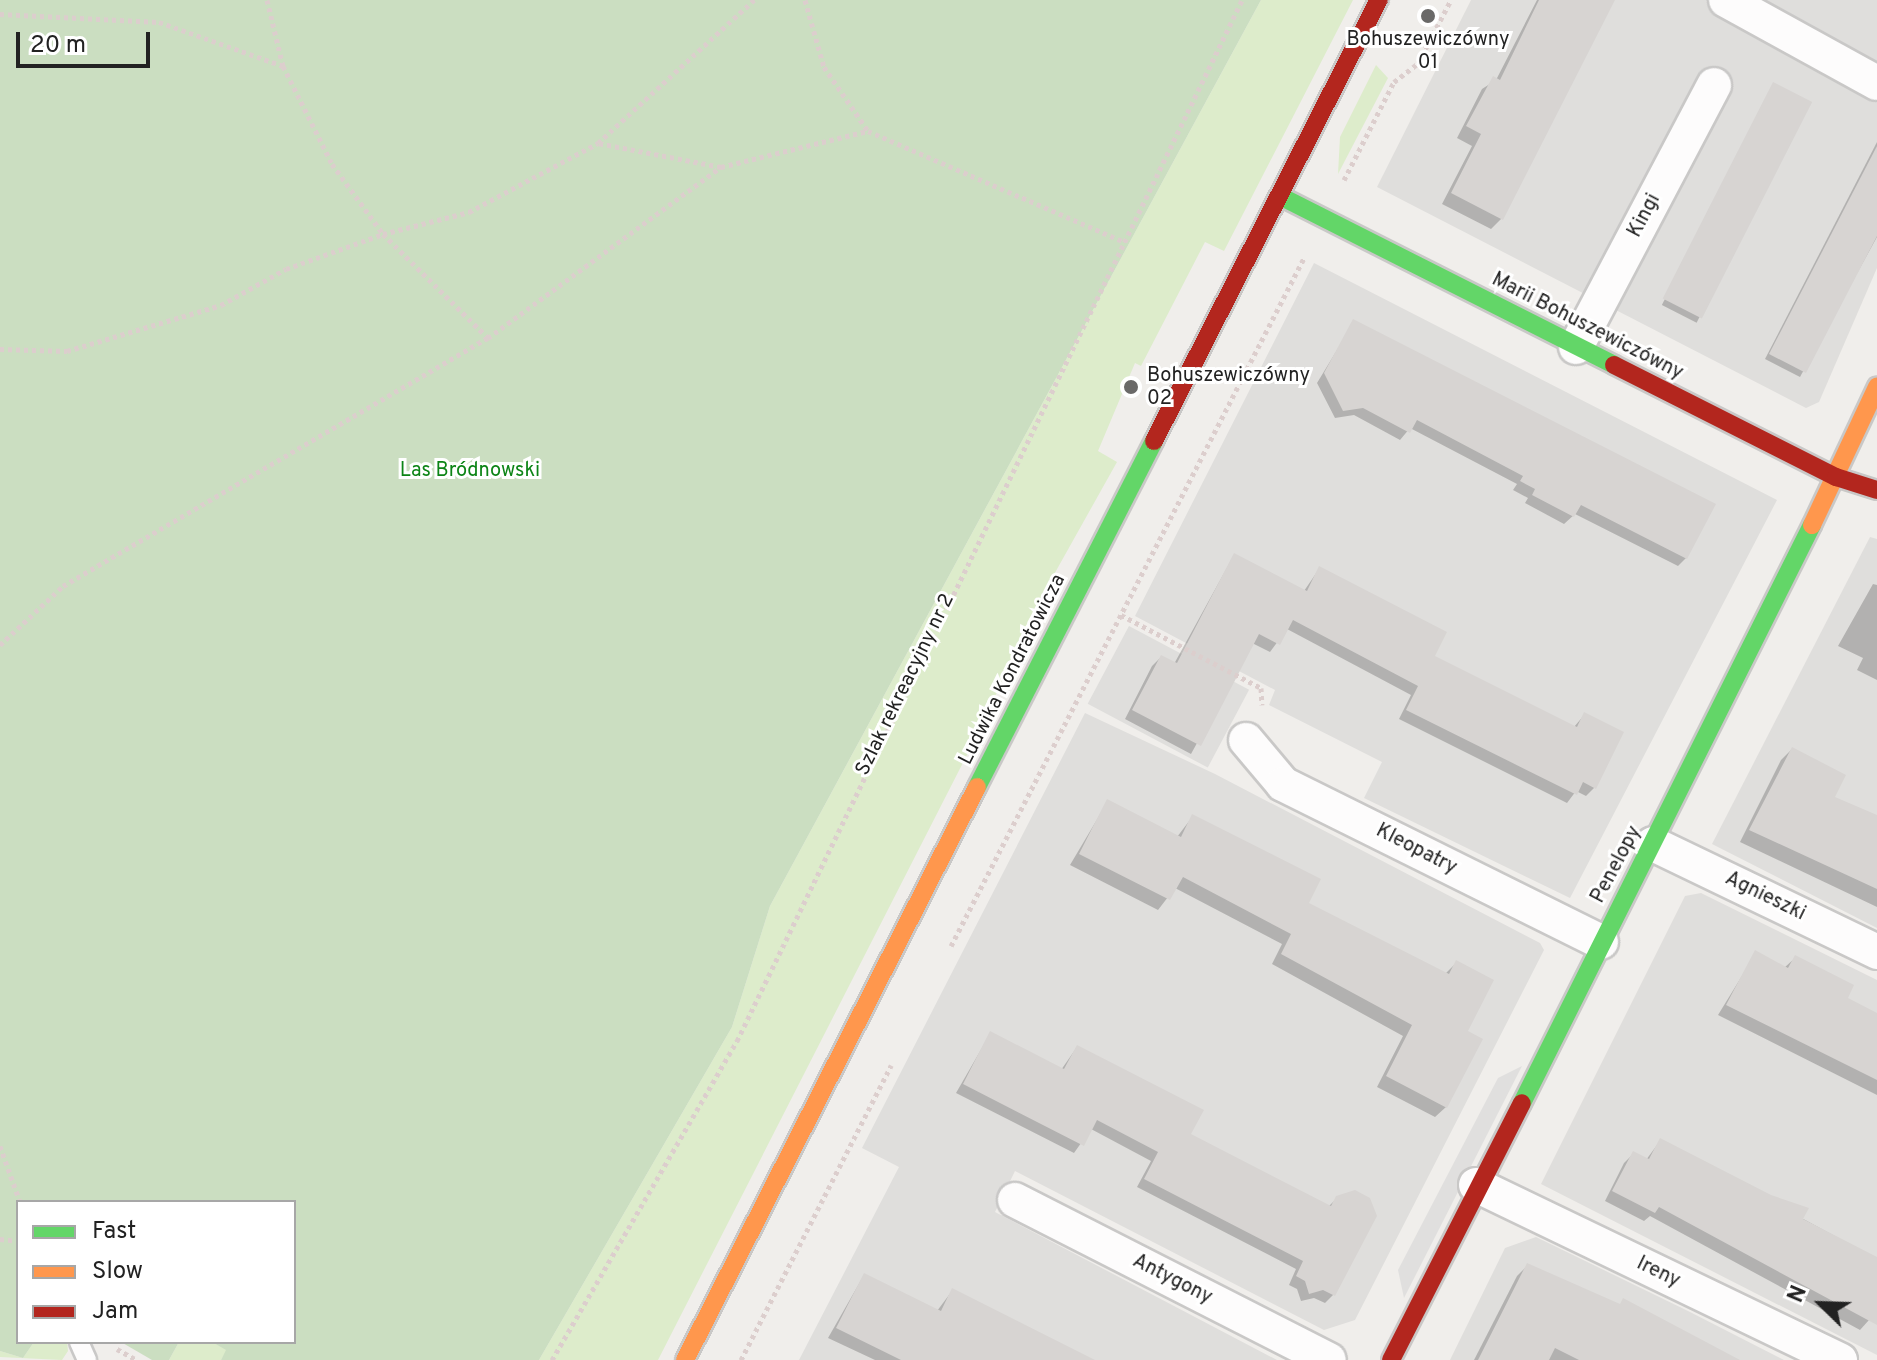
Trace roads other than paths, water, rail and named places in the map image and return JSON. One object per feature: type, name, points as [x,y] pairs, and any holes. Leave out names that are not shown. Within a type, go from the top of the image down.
[{"type":"street","name":"Ludwika Kondratowicza","points":[[685,1360],[1379,0]]},
{"type":"street","points":[[1726,0],[1877,83]]},
{"type":"street","name":"Kingi","points":[[1576,347],[1714,85]]},
{"type":"street","name":"Marii Bohuszewiczówny","points":[[1280,196],[1836,477],[1877,490]]},
{"type":"street","name":"Penelopy","points":[[1391,1360],[1476,1185],[1653,844],[1836,477],[1877,387]]},
{"type":"street","name":"Kleopatry","points":[[1250,745],[1283,784],[1601,942]]},
{"type":"street","name":"Agnieszki","points":[[1653,844],[1877,952]]},
{"type":"street","name":"Ireny","points":[[1476,1185],[1840,1360]]},
{"type":"street","name":"Antygony","points":[[1015,1200],[1329,1360]]},
{"type":"place","name":"Bohuszewiczówny 01","points":[[1428,16]]},
{"type":"place","name":"Bohuszewiczówny 02","points":[[1131,387]]},
{"type":"park label","name":"Las Bródnowski","points":[[470,471]]}]
